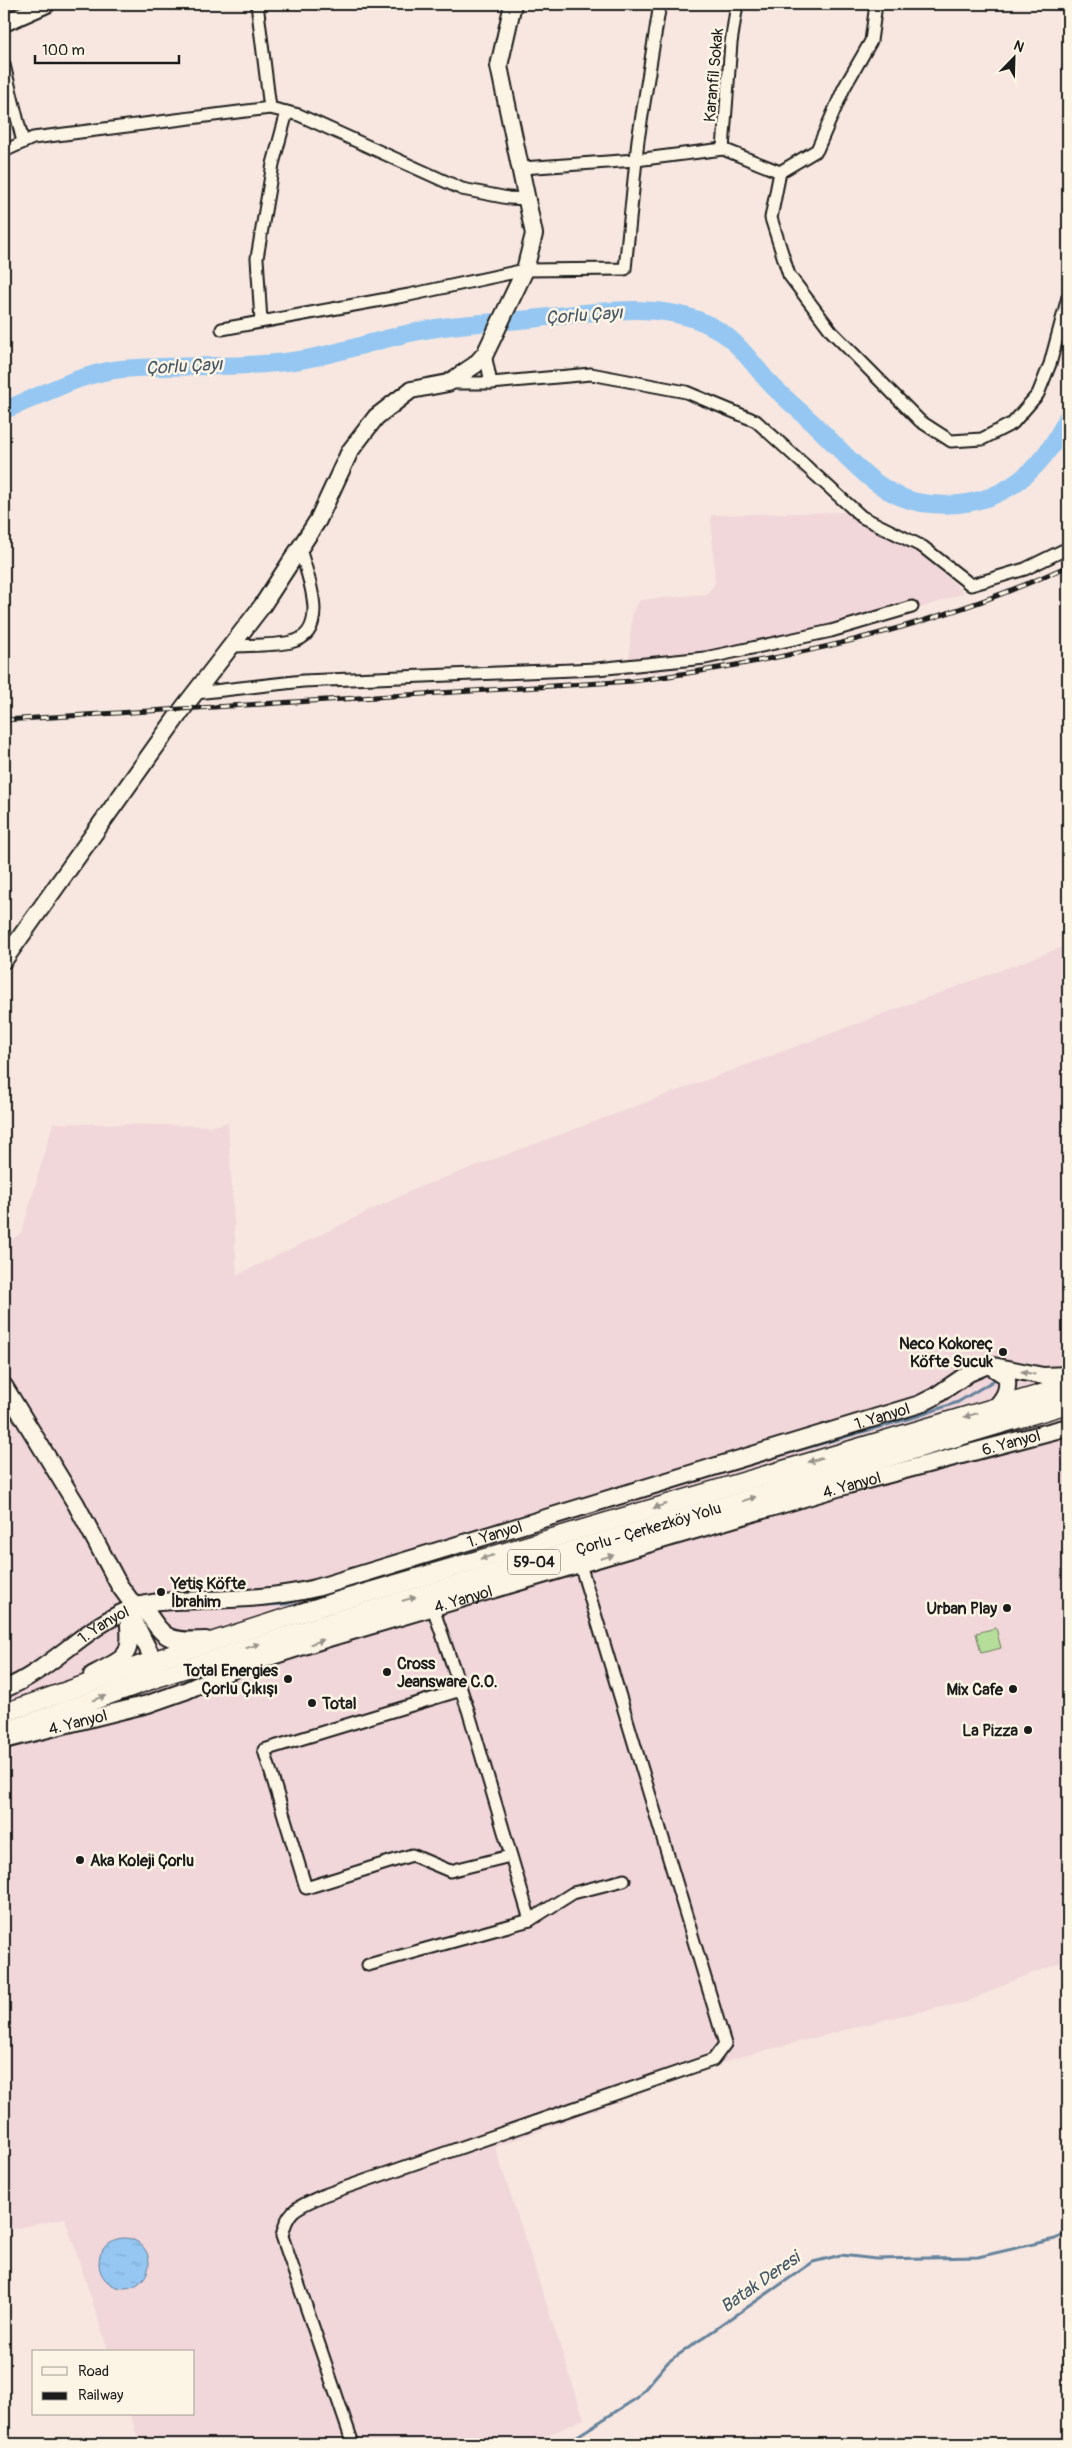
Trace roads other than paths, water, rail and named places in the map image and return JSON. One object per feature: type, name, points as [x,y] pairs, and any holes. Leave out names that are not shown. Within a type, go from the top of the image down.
[{"type":"main road","points":[[4,23],[47,4]]},
{"type":"main road","points":[[4,960],[196,693],[232,646],[300,549],[318,520],[350,451],[376,417],[411,390],[448,383],[475,365],[485,354],[525,270],[534,234],[522,168],[499,66],[513,4]]},
{"type":"main road","points":[[988,1365],[1043,1376],[1068,1376]]},
{"type":"main road","points":[[988,1365],[1002,1372],[1008,1382],[1005,1394],[996,1408]]},
{"type":"main road","name":"1. Yanyol","points":[[4,1689],[29,1677],[110,1620],[135,1608],[274,1597],[316,1588],[920,1404],[934,1397],[969,1373],[988,1365]]},
{"type":"main road","points":[[4,1386],[76,1504],[119,1585],[135,1608],[160,1665],[148,1704]]},
{"type":"main road","name":"Çorlu - Çerkezköy Yolu","points":[[4,1732],[223,1639],[329,1604],[1068,1386]]},
{"type":"main road","name":"Çorlu - Çerkezköy Yolu","points":[[4,1713],[160,1665],[191,1667],[334,1621],[1068,1404]]},
{"type":"main road","name":"6. Yanyol","points":[[954,1456],[1068,1427]]},
{"type":"main road","points":[[860,1466],[954,1456]]},
{"type":"main road","name":"4. Yanyol","points":[[4,1740],[148,1704],[241,1666],[857,1482],[954,1456]]},
{"type":"main road","points":[[135,1608],[161,1632],[173,1640],[223,1639]]},
{"type":"main road","points":[[64,1693],[82,1680],[111,1666],[124,1656],[131,1642],[135,1608]]},
{"type":"main road","points":[[191,1667],[214,1670],[241,1666]]},
{"type":"street","points":[[257,4],[278,110],[283,126],[272,164],[257,258],[261,320]]},
{"type":"street","points":[[222,329],[261,320],[409,295],[525,270],[625,269],[636,160],[660,4]]},
{"type":"street","name":"Karanfil Sokak","points":[[723,149],[731,43],[737,4]]},
{"type":"street","points":[[876,4],[871,41],[844,88],[817,150],[780,172],[771,218],[789,275],[832,332],[920,421],[951,441],[982,439],[1013,423],[1038,394],[1050,364],[1068,297]]},
{"type":"street","points":[[4,65],[23,142]]},
{"type":"street","points":[[4,151],[33,138],[278,110],[299,115],[462,188],[508,198],[528,199]]},
{"type":"street","points":[[522,168],[636,160],[723,149],[780,172]]},
{"type":"street","points":[[485,354],[492,383]]},
{"type":"street","points":[[448,383],[492,383],[591,374],[686,392],[756,421],[862,517],[923,547],[971,585],[1025,568],[1068,548]]},
{"type":"street","points":[[232,646],[292,641],[307,632],[315,611],[312,589],[300,549]]},
{"type":"street","points":[[196,693],[303,681],[597,669],[705,658],[832,631],[912,607]]},
{"type":"street","points":[[353,2444],[282,2236],[286,2219],[293,2210],[324,2195],[713,2060],[724,2044],[580,1564]]},
{"type":"street","points":[[432,1608],[462,1690],[530,1920]]},
{"type":"street","points":[[462,1690],[264,1750],[306,1888],[412,1855],[450,1871],[510,1856]]},
{"type":"street","points":[[368,1966],[530,1920],[573,1893],[624,1880]]},
{"type":"water","points":[[119,2238],[129,2238],[142,2245],[149,2258],[149,2268],[142,2281],[129,2288],[119,2288],[110,2284],[103,2277],[99,2268],[99,2258],[103,2249],[110,2242]]},
{"type":"waterway","name":"Çorlu Çayı","points":[[4,410],[76,380],[106,371],[278,363],[342,351],[396,336],[442,327],[604,311],[649,310],[692,318],[720,331],[741,349],[778,392],[865,474],[877,484],[906,499],[922,503],[948,505],[971,502],[992,496],[1011,486],[1028,473],[1057,438],[1068,416]]},
{"type":"waterway","points":[[754,1463],[918,1416],[958,1402],[993,1381]]},
{"type":"waterway","points":[[208,1608],[286,1604],[303,1599]]},
{"type":"waterway","name":"Batak Deresi","points":[[565,2444],[637,2398],[668,2362],[813,2262],[841,2255],[876,2259],[978,2257],[1055,2239],[1068,2233]]},
{"type":"railway","points":[[4,720],[633,681],[689,673],[800,652],[855,640],[909,625],[963,608],[1068,566]]},
{"type":"place","name":"Neco Kokoreç Köfte Sucuk","points":[[1003,1352]]},
{"type":"place","name":"Yetiş Köfte İbrahim","points":[[161,1592]]},
{"type":"place","name":"Urban Play","points":[[1007,1608]]},
{"type":"place","name":"Cross Jeansware C.O.","points":[[387,1672]]},
{"type":"place","name":"Total Energies Çorlu Çıkışı","points":[[288,1679]]},
{"type":"place","name":"Mix Cafe","points":[[1013,1689]]},
{"type":"place","name":"Total","points":[[312,1703]]},
{"type":"place","name":"La Pizza","points":[[1028,1730]]},
{"type":"place","name":"Aka Koleji Çorlu","points":[[80,1860]]}]
